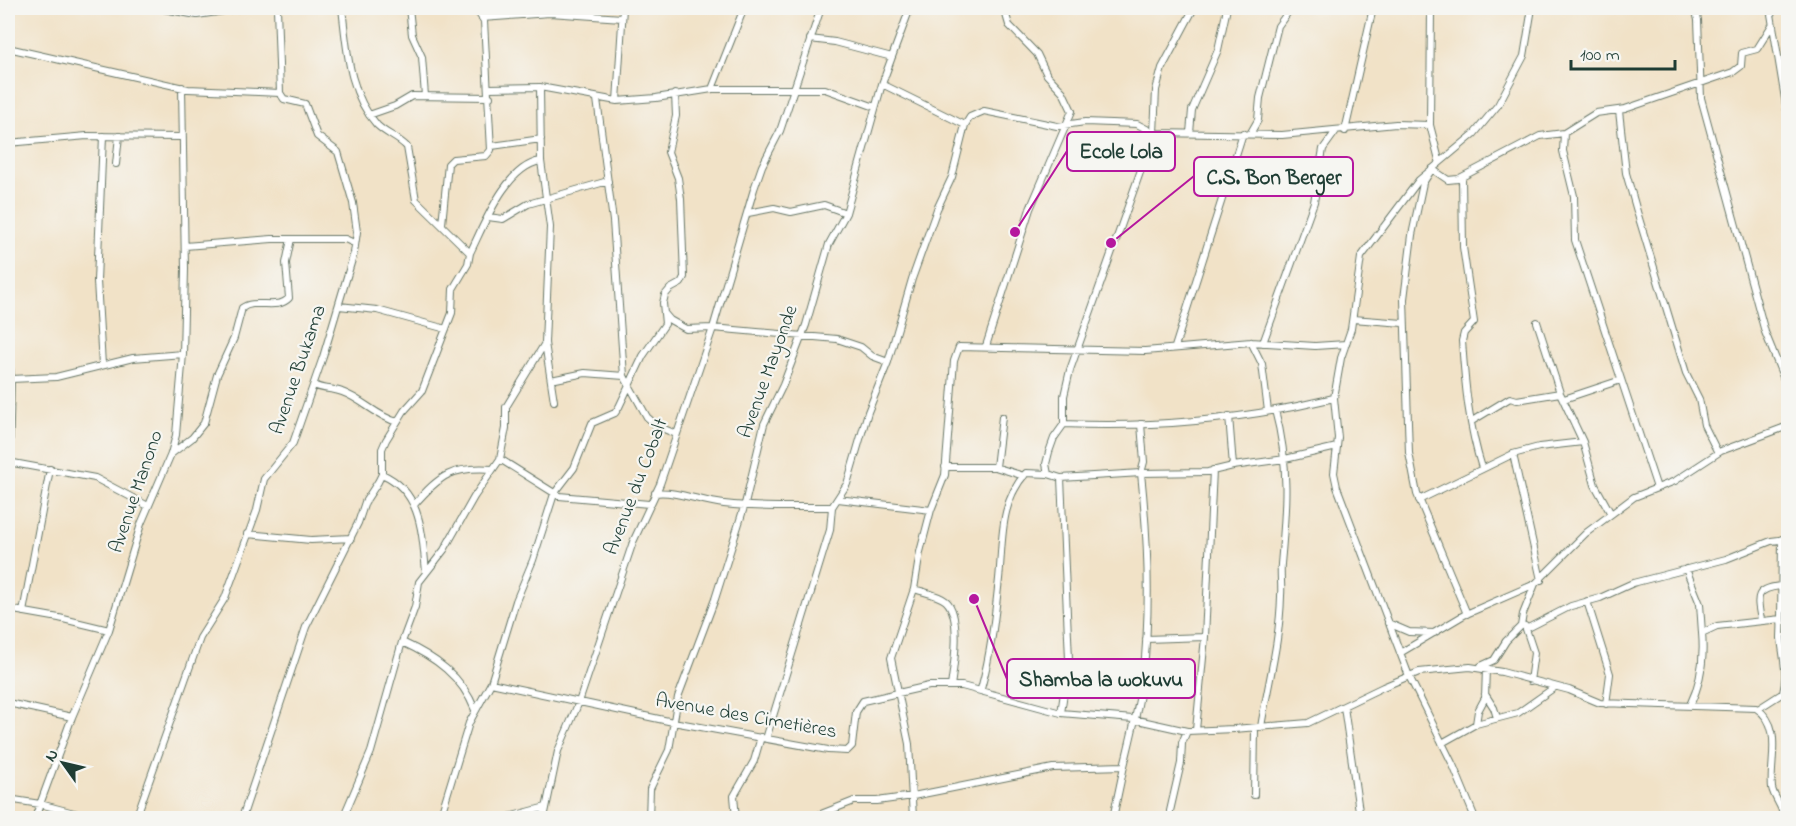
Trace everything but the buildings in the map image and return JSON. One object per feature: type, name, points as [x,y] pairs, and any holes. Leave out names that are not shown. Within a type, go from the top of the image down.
[{"type":"street","points":[[158,8],[197,15],[244,8]]},
{"type":"street","points":[[8,48],[182,87],[280,93],[277,8]]},
{"type":"street","points":[[342,8],[355,89],[369,115],[378,126],[407,147],[416,200],[470,253]]},
{"type":"street","points":[[408,8],[412,35],[422,57],[425,96]]},
{"type":"street","points":[[442,224],[448,164],[453,159],[486,156],[491,153],[490,97],[482,18],[475,8]]},
{"type":"street","points":[[617,101],[623,8]]},
{"type":"street","points":[[712,89],[744,8]]},
{"type":"street","name":"Avenue du Cobalt","points":[[544,819],[554,764],[579,702],[622,573],[676,434],[713,328],[762,166],[780,131],[821,8]]},
{"type":"street","name":"Avenue Mayonde","points":[[649,819],[650,789],[669,750],[672,722],[681,686],[710,615],[745,504],[764,424],[781,391],[801,337],[829,244],[846,213],[882,84],[910,8]]},
{"type":"street","points":[[986,346],[1030,209],[1072,111],[1068,100],[1047,75],[1037,54],[1009,25],[1004,8]]},
{"type":"street","points":[[1048,474],[1046,464],[1054,438],[1064,424],[1064,396],[1078,348],[1154,133],[1156,90],[1162,68],[1194,8]]},
{"type":"street","points":[[1190,133],[1192,110],[1218,50],[1227,8]]},
{"type":"street","points":[[1175,346],[1246,133],[1259,116],[1260,98],[1277,30],[1291,8]]},
{"type":"street","points":[[1345,130],[1372,8]]},
{"type":"street","points":[[1431,8],[1430,125],[1439,160]]},
{"type":"street","points":[[1467,614],[1412,479],[1403,323],[1412,235],[1423,183],[1432,169],[1439,160],[1479,129],[1504,95],[1524,56],[1532,8]]},
{"type":"street","points":[[1695,8],[1698,20],[1701,98],[1765,332],[1788,389]]},
{"type":"street","points":[[1770,8],[1788,117]]},
{"type":"street","points":[[482,18],[550,13],[622,18]]},
{"type":"street","points":[[1451,180],[1462,177],[1540,136],[1564,132],[1593,114],[1618,111],[1736,71],[1741,66],[1742,53],[1757,49],[1772,25]]},
{"type":"street","points":[[810,39],[835,42],[892,57]]},
{"type":"street","points":[[882,84],[965,125]]},
{"type":"street","name":"Avenue Manono","points":[[35,819],[72,717],[109,630],[148,506],[171,454],[176,435],[183,354],[185,246],[181,138],[182,87]]},
{"type":"street","points":[[489,88],[540,87],[617,101],[712,89],[794,91],[825,89],[875,107]]},
{"type":"street","points":[[540,87],[541,161],[547,198],[550,260],[545,292],[545,343],[554,401]]},
{"type":"street","name":"Avenue Bukama","points":[[136,819],[200,638],[225,598],[264,479],[293,443],[314,385],[354,253],[357,232],[353,203],[338,152],[317,136],[305,104],[284,99],[280,93]]},
{"type":"street","points":[[440,819],[452,773],[476,710],[491,683],[516,601],[533,560],[554,494],[574,468],[592,423],[615,413],[651,344],[662,332],[665,324],[663,312],[665,295],[681,283],[684,277],[681,199],[678,178],[668,152],[676,116],[675,94]]},
{"type":"street","points":[[369,115],[395,106],[412,96],[490,97]]},
{"type":"street","points":[[597,99],[608,181],[624,376],[647,417],[657,426],[676,434]]},
{"type":"street","points":[[736,819],[734,795],[754,761],[764,738],[824,551],[832,507],[847,484],[868,412],[888,362],[928,234],[950,184],[965,125],[970,117],[984,111],[1057,126],[1137,124],[1154,133],[1282,135],[1396,124],[1430,125]]},
{"type":"street","points":[[1618,111],[1626,173],[1638,215],[1686,373],[1699,399],[1704,425],[1718,453]]},
{"type":"street","points":[[1263,343],[1314,202],[1322,168],[1323,149],[1336,131]]},
{"type":"street","points":[[1564,132],[1563,151],[1574,196],[1575,240],[1657,488]]},
{"type":"street","points":[[8,143],[103,136],[181,138]]},
{"type":"street","points":[[102,365],[97,281],[103,136]]},
{"type":"street","points":[[116,164],[119,136]]},
{"type":"street","points":[[492,146],[541,139]]},
{"type":"street","points":[[242,819],[306,627],[382,474],[382,449],[397,423],[422,391],[453,307],[451,296],[470,253],[514,176],[529,165],[541,161]]},
{"type":"street","points":[[1432,169],[1451,180],[1462,190]]},
{"type":"street","points":[[1432,169],[1419,180],[1363,252],[1355,292],[1353,319],[1339,365],[1334,398],[1337,447],[1334,473],[1354,538],[1370,569],[1409,676],[1442,742],[1475,819]]},
{"type":"street","points":[[1462,177],[1463,247],[1474,322],[1464,333],[1462,341],[1467,405],[1472,421],[1471,435],[1482,468]]},
{"type":"street","points":[[488,218],[503,219],[528,204],[608,181]]},
{"type":"street","points":[[747,213],[774,208],[782,211],[800,211],[824,205],[846,213]]},
{"type":"street","points":[[185,246],[345,238],[354,243]]},
{"type":"street","points":[[171,454],[192,438],[204,423],[217,375],[234,338],[242,308],[251,304],[281,303],[289,298],[286,263],[291,239]]},
{"type":"street","points":[[339,306],[377,310],[446,329]]},
{"type":"street","points":[[663,312],[681,327],[823,337],[849,342],[888,362]]},
{"type":"street","points":[[1353,319],[1403,323]]},
{"type":"street","points":[[1537,322],[1562,396],[1582,442],[1595,485],[1611,514]]},
{"type":"street","points":[[1251,342],[1262,364],[1271,411],[1285,459],[1285,536],[1281,562],[1281,596],[1274,656],[1258,728],[1254,795]]},
{"type":"street","points":[[913,819],[909,744],[897,692],[892,654],[914,590],[932,510],[943,482],[956,351],[962,346],[1145,351],[1175,346],[1251,342],[1315,346],[1346,344]]},
{"type":"street","points":[[343,819],[371,752],[402,642],[415,607],[419,582],[444,550],[500,459],[506,428],[506,406],[545,343]]},
{"type":"street","points":[[8,344],[11,379],[8,463],[95,478],[148,506]]},
{"type":"street","points":[[11,379],[56,377],[133,358],[183,354]]},
{"type":"street","points":[[551,380],[585,373],[624,376]]},
{"type":"street","points":[[1472,421],[1510,398],[1517,400],[1562,396],[1621,380]]},
{"type":"street","points":[[314,385],[345,393],[397,423]]},
{"type":"street","points":[[1064,424],[1117,426],[1229,416],[1271,411],[1334,398]]},
{"type":"street","points":[[1229,416],[1233,466]]},
{"type":"street","points":[[996,467],[1002,417]]},
{"type":"street","points":[[1113,819],[1143,677],[1146,639],[1146,540],[1142,424]]},
{"type":"street","points":[[1530,681],[1534,653],[1523,622],[1523,614],[1538,582],[1580,540],[1634,497],[1683,477],[1718,453],[1788,426]]},
{"type":"street","points":[[1419,500],[1513,454],[1539,447],[1582,442]]},
{"type":"street","points":[[981,689],[993,631],[1005,515],[1010,500],[1028,472],[1061,478],[1213,470],[1285,459],[1337,447]]},
{"type":"street","points":[[1513,454],[1538,582]]},
{"type":"street","points":[[500,459],[522,471],[554,494],[564,497],[649,504]]},
{"type":"street","points":[[414,505],[436,480],[452,471],[470,467],[493,469]]},
{"type":"street","points":[[945,468],[996,467],[1024,476]]},
{"type":"street","points":[[22,612],[50,469]]},
{"type":"street","points":[[1196,730],[1205,637],[1213,470]]},
{"type":"street","points":[[382,474],[397,483],[414,505],[421,523],[426,572]]},
{"type":"street","points":[[1061,478],[1069,658],[1061,713]]},
{"type":"street","points":[[655,493],[667,491],[690,499],[727,504],[832,507]]},
{"type":"street","points":[[838,499],[932,510]]},
{"type":"street","points":[[247,534],[311,540],[351,538]]},
{"type":"street","points":[[1526,629],[1564,608],[1633,583],[1726,559],[1759,545],[1785,539],[1780,586],[1783,609],[1781,636],[1786,659],[1786,692],[1758,709],[1766,716],[1775,744],[1772,790],[1782,807],[1784,819]]},
{"type":"street","points":[[1686,569],[1700,604],[1704,648],[1699,684],[1690,705]]},
{"type":"street","points":[[1400,653],[1467,614],[1538,582]]},
{"type":"street","points":[[1761,620],[1758,598],[1760,592],[1780,586]]},
{"type":"street","points":[[914,590],[944,599],[949,606],[956,639],[951,686]]},
{"type":"street","points":[[1587,601],[1610,674],[1606,704]]},
{"type":"street","points":[[8,609],[109,630]]},
{"type":"street","points":[[1702,633],[1717,626],[1781,619]]},
{"type":"street","points":[[1478,667],[1494,660],[1523,622]]},
{"type":"street","points":[[1388,623],[1414,633],[1434,633]]},
{"type":"street","points":[[1146,639],[1205,637]]},
{"type":"street","points":[[402,642],[438,662],[455,675],[471,698],[476,710]]},
{"type":"street","name":"Avenue des Cimetières","points":[[491,683],[672,722],[828,750],[850,750],[856,712],[861,704],[897,692],[929,686],[981,689],[1026,705],[1061,713],[1133,719],[1187,730],[1258,728],[1308,723],[1409,676],[1427,670],[1478,667],[1555,687],[1606,704],[1747,706],[1758,709]]},
{"type":"street","points":[[1476,723],[1485,694],[1486,668]]},
{"type":"street","points":[[1442,742],[1476,723],[1518,713],[1555,687]]},
{"type":"street","points":[[1485,694],[1497,718]]},
{"type":"street","points":[[8,703],[72,717]]},
{"type":"street","points":[[1344,707],[1360,819]]},
{"type":"street","points":[[1170,811],[1181,763],[1182,743],[1187,730]]},
{"type":"street","points":[[811,819],[854,801],[877,801],[913,796],[1053,768],[1124,766]]},
{"type":"street","points":[[8,799],[40,804],[93,819]]},
{"type":"street","points":[[505,819],[546,807]]},
{"type":"place","name":"Ecole Lola","points":[[1015,232]]},
{"type":"place","name":"C.S. Bon Berger","points":[[1111,243]]},
{"type":"place","name":"Shamba la wokuvu","points":[[974,599]]}]
